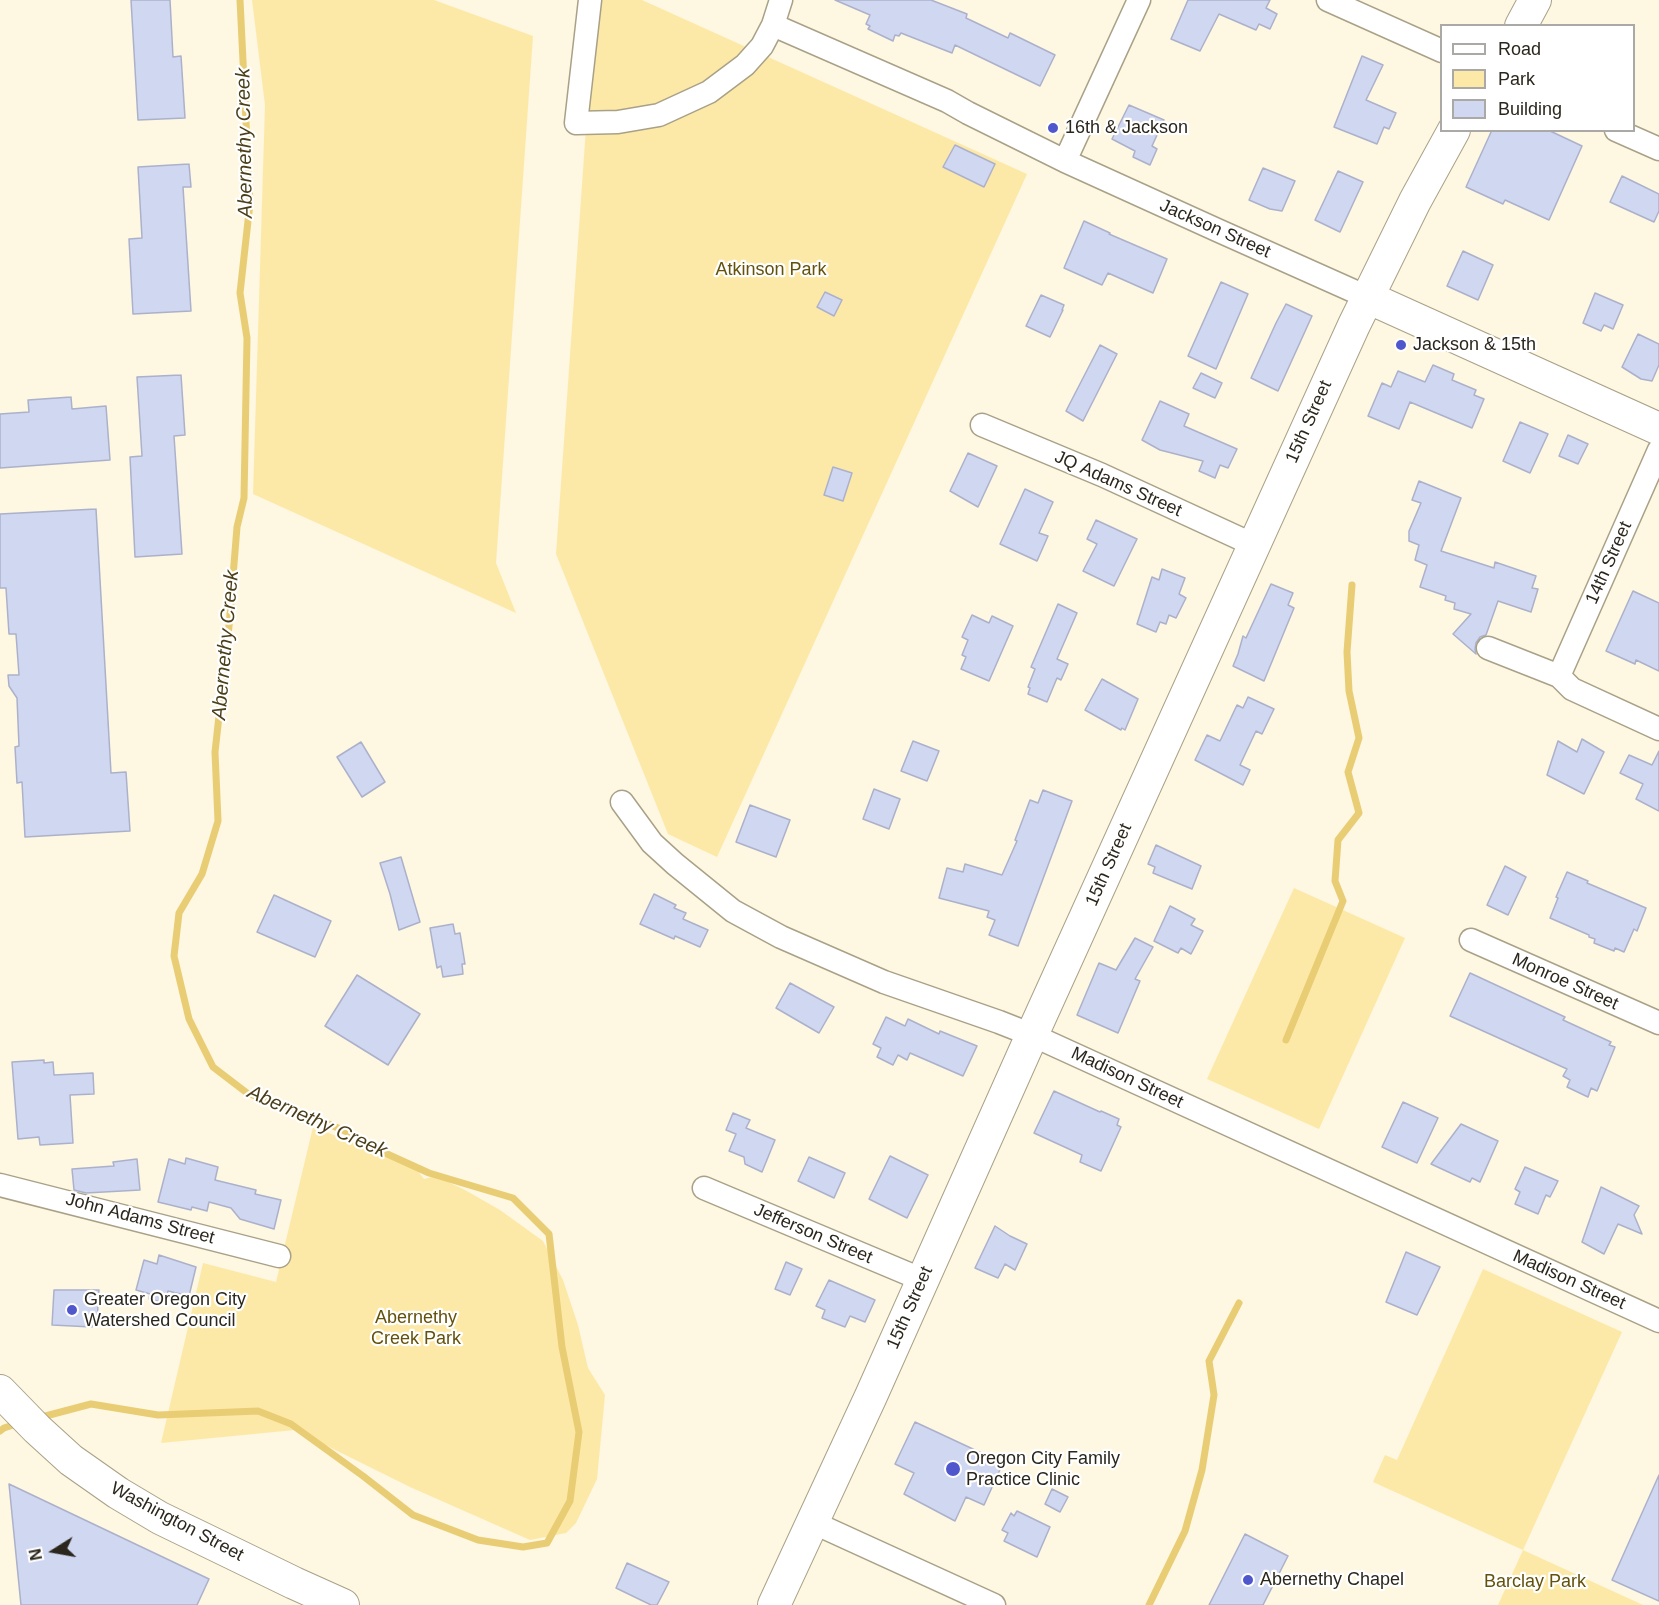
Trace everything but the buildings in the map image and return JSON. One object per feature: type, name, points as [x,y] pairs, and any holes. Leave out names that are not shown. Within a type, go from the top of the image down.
[{"type":"street","points":[[590,0],[576,123],[618,122],[659,115],[708,92],[745,65],[762,46],[773,25],[781,0]]},
{"type":"street","points":[[1065,160],[1139,0]]},
{"type":"street","points":[[1329,0],[1440,50]]},
{"type":"street","points":[[1522,24],[1535,0]]},
{"type":"street","name":"Jackson Street","points":[[773,25],[947,101],[1065,160],[1207,226],[1659,429]]},
{"type":"street","name":"15th Street","points":[[774,1605],[1367,297],[1414,201],[1453,132]]},
{"type":"street","points":[[1621,132],[1659,149]]},
{"type":"street","name":"JQ Adams Street","points":[[982,425],[1102,475],[1254,545]]},
{"type":"street","name":"14th Street","points":[[1559,676],[1659,450]]},
{"type":"street","points":[[1488,648],[1559,676],[1572,689],[1659,729]]},
{"type":"street","name":"Madison Street","points":[[622,802],[652,843],[733,911],[749,921],[884,982],[1032,1035],[1659,1321]]},
{"type":"street","name":"Monroe Street","points":[[1471,940],[1659,1023]]},
{"type":"street","name":"John Adams Street","points":[[0,1185],[279,1256]]},
{"type":"street","name":"Jefferson Street","points":[[704,1188],[922,1280]]},
{"type":"street","name":"Washington Street","points":[[0,1391],[71,1460],[141,1507],[343,1605]]},
{"type":"street","points":[[812,1522],[994,1605]]},
{"type":"green space","points":[[252,0],[434,0],[533,36],[496,563],[516,613],[253,494],[265,105]]},
{"type":"green space","name":"Atkinson Park","points":[[595,0],[642,0],[1027,174],[717,857],[668,834],[556,554]]},
{"type":"green space","points":[[1294,888],[1405,938],[1319,1129],[1207,1079]]},
{"type":"green space","name":"Abernethy Creek Park","points":[[313,1127],[414,1166],[424,1179],[436,1176],[465,1190],[500,1210],[543,1241],[563,1280],[578,1325],[588,1368],[605,1395],[597,1479],[576,1523],[566,1533],[530,1540],[410,1487],[295,1430],[161,1443],[203,1263],[276,1282]]},
{"type":"green space","points":[[1483,1269],[1622,1332],[1523,1550],[1373,1482],[1385,1455],[1397,1460]]},
{"type":"green space","name":"Barclay Park","points":[[1523,1550],[1643,1605],[1498,1605]]},
{"type":"waterway","name":"Abernethy Creek","points":[[38,1418],[91,1404],[158,1415],[258,1411],[291,1424],[413,1515],[478,1540],[523,1547],[547,1543],[570,1501],[579,1432],[562,1347],[549,1234],[513,1198],[429,1173],[374,1148],[354,1135],[247,1093],[213,1067],[189,1019],[174,956],[179,913],[202,874],[218,821],[215,752],[237,527],[244,498],[247,338],[240,293],[250,203],[240,0]]},
{"type":"waterway","points":[[1286,1040],[1343,901],[1335,881],[1338,840],[1359,813],[1348,772],[1359,738],[1349,691],[1347,652],[1352,585]]},
{"type":"waterway","points":[[1149,1605],[1185,1531],[1202,1470],[1214,1395],[1209,1361],[1239,1303]]},
{"type":"waterway","name":"Abernethy Creek","points":[[0,1431],[19,1423]]},
{"type":"place","name":"16th & Jackson","points":[[1053,128]]},
{"type":"place","name":"Jackson & 15th","points":[[1401,345]]},
{"type":"place","name":"Greater Oregon City Watershed Council","points":[[72,1310]]},
{"type":"place","name":"Oregon City Family Practice Clinic","points":[[953,1469]]},
{"type":"place","name":"Abernethy Chapel","points":[[1248,1580]]}]
